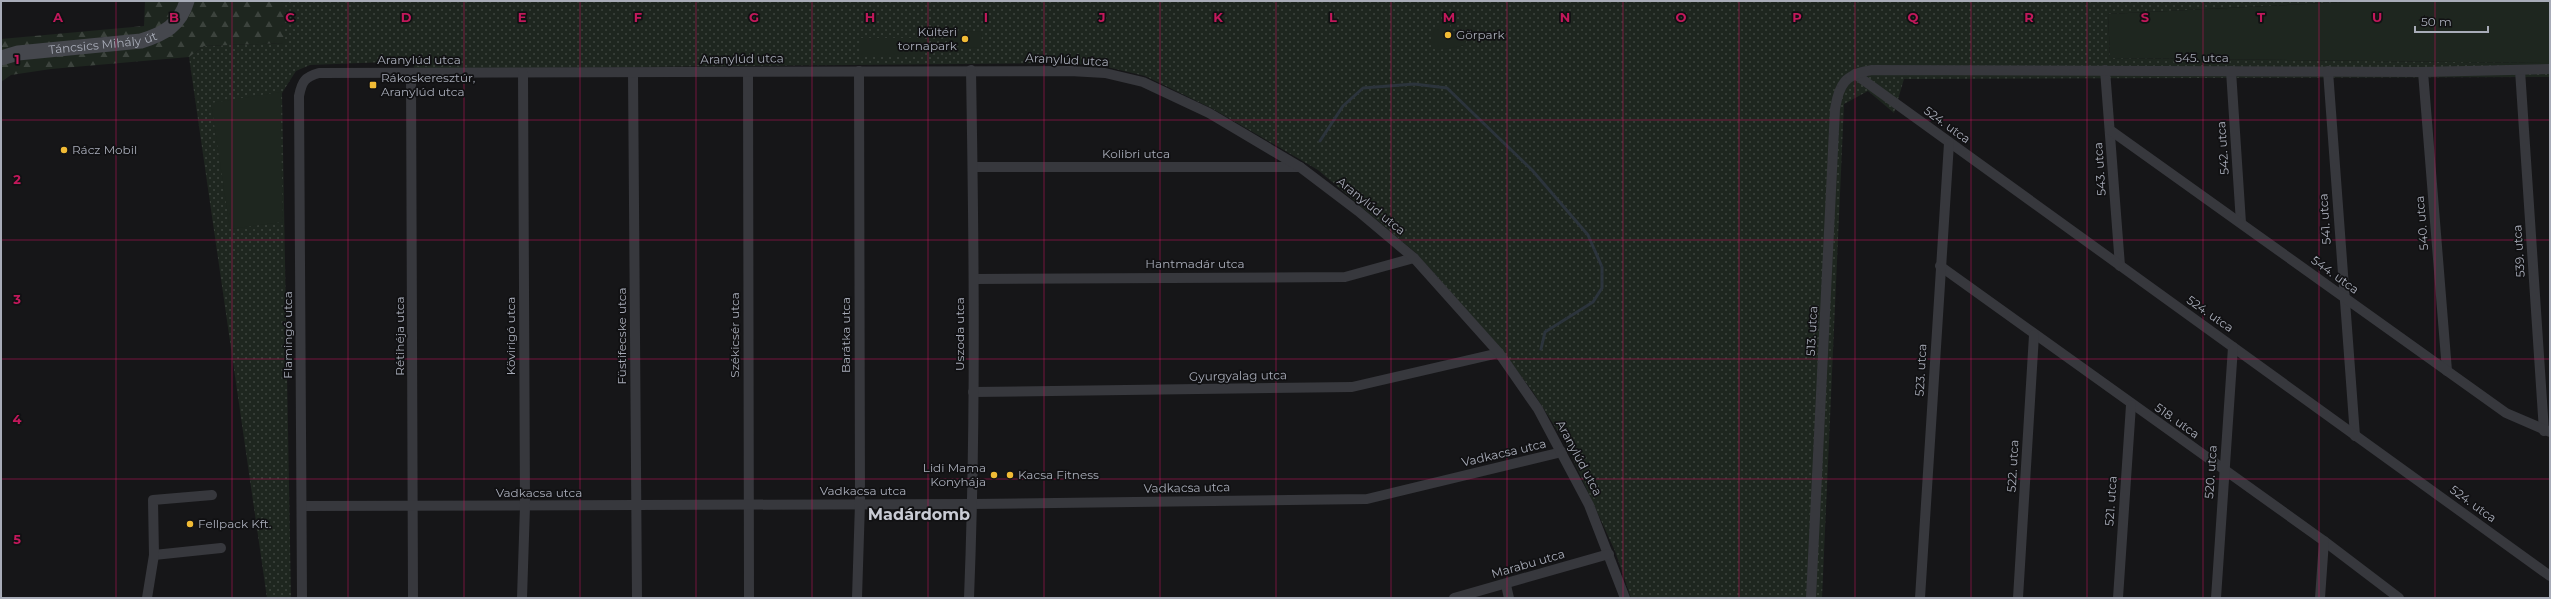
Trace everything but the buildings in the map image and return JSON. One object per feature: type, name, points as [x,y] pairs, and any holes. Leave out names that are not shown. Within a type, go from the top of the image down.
[{"type":"street","name":"Táncsics Mihály út","points":[[1,58],[18,53],[141,41],[155,37],[175,24],[187,1]]},
{"type":"street","name":"Aranylúd utca","points":[[308,76],[319,73],[633,73],[971,70],[1105,73],[1143,82],[1209,113],[1300,167],[1358,211],[1414,258],[1499,353],[1538,409],[1589,505],[1625,598]]},
{"type":"street","name":"Uszoda utca","points":[[969,598],[973,504],[974,279],[971,70]]},
{"type":"street","name":"545. utca","points":[[1855,74],[1872,70],[2423,72],[2550,70]]},
{"type":"street","name":"543. utca","points":[[2105,70],[2120,266]]},
{"type":"street","name":"539. utca","points":[[2520,70],[2547,432]]},
{"type":"street","name":"Barátka utca","points":[[857,598],[860,504],[859,71]]},
{"type":"street","name":"542. utca","points":[[2231,71],[2241,223]]},
{"type":"street","name":"541. utca","points":[[2328,71],[2343,297],[2355,436]]},
{"type":"street","name":"Székicsér utca","points":[[748,72],[748,598]]},
{"type":"street","name":"540. utca","points":[[2423,72],[2446,372]]},
{"type":"street","name":"Kövirigó utca","points":[[522,598],[525,506],[523,73]]},
{"type":"street","name":"Füstifecske utca","points":[[633,73],[637,598]]},
{"type":"street","name":"Rétihéja utca","points":[[411,74],[414,506],[413,598]]},
{"type":"street","name":"524. utca","points":[[1855,74],[2550,576]]},
{"type":"street","name":"513. utca","points":[[1811,598],[1835,109],[1838,89],[1855,74]]},
{"type":"street","name":"Flamingó utca","points":[[302,598],[299,96],[302,81],[308,76]]},
{"type":"street","name":"544. utca","points":[[2110,130],[2446,372],[2506,413],[2547,432]]},
{"type":"street","name":"523. utca","points":[[1920,598],[1949,143]]},
{"type":"street","name":"Kolibri utca","points":[[973,166],[1300,167]]},
{"type":"street","name":"Hantmadár utca","points":[[974,279],[1345,276],[1414,258]]},
{"type":"street","name":"518. utca","points":[[1940,266],[2131,405],[2324,541],[2398,598]]},
{"type":"street","name":"522. utca","points":[[2018,598],[2034,335]]},
{"type":"street","name":"520. utca","points":[[2216,598],[2233,347]]},
{"type":"street","name":"Gyurgyalag utca","points":[[973,392],[1352,387],[1499,353]]},
{"type":"street","name":"521. utca","points":[[2118,598],[2131,405]]},
{"type":"street","name":"Vadkacsa utca","points":[[302,506],[973,504],[1367,499],[1562,452]]},
{"type":"street","points":[[147,598],[150,570],[154,555],[153,500],[212,495]]},
{"type":"street","points":[[2320,598],[2324,541]]},
{"type":"street","points":[[154,555],[222,548]]},
{"type":"street","name":"Marabu utca","points":[[1454,598],[1506,585],[1609,554]]},
{"type":"street","points":[[1506,585],[1509,598]]},
{"type":"green space","points":[[145,1],[285,1],[284,43],[204,46],[189,57],[51,69],[11,75],[1,82],[1,39],[144,26]]},
{"type":"green space","points":[[284,1],[2367,1],[2108,14],[2110,58],[2550,63],[2550,77],[1904,79],[1894,113],[1868,91],[1844,104],[1822,598],[1631,598],[1615,551],[1566,444],[1533,392],[1498,345],[1416,253],[1318,170],[1213,109],[1145,76],[1107,67],[1069,63],[414,69],[413,61],[310,65],[296,71],[282,93],[291,598],[267,598],[189,57],[204,46],[284,43]]},
{"type":"green space","points":[[2367,1],[2550,1],[2550,63],[2110,58],[2108,14]]},
{"type":"green space","name":"Görpark","points":[[1443,21],[1449,22],[1452,33],[1465,37],[1466,42],[1463,46],[1438,50],[1432,48],[1430,42],[1436,24]]},
{"type":"green space","name":"Kültéri tornapark","points":[[950,30],[982,32],[981,48],[949,46]]},
{"type":"green space","points":[[859,38],[924,38],[925,57],[859,57]]},
{"type":"green space","points":[[280,92],[283,222],[230,229],[211,103]]},
{"type":"waterway","points":[[1320,141],[1343,106],[1363,88],[1414,84],[1447,88],[1532,170],[1588,235],[1602,267],[1602,288],[1593,302],[1545,332],[1541,349]]},
{"type":"place","name":"Görpark","points":[[1448,35]]},
{"type":"place","name":"Kültéri tornapark","points":[[965,39]]},
{"type":"place","name":"Rákoskeresztúr, Aranylúd utca","points":[[373,85]]},
{"type":"place","name":"Rácz Mobil","points":[[64,150]]},
{"type":"place","name":"Lidi Mama Konyhája","points":[[994,475]]},
{"type":"place","name":"Kacsa Fitness","points":[[1010,475]]},
{"type":"place","name":"Fellpack Kft.","points":[[190,524]]},
{"type":"district","name":"Madárdomb","points":[[919,514]]}]
